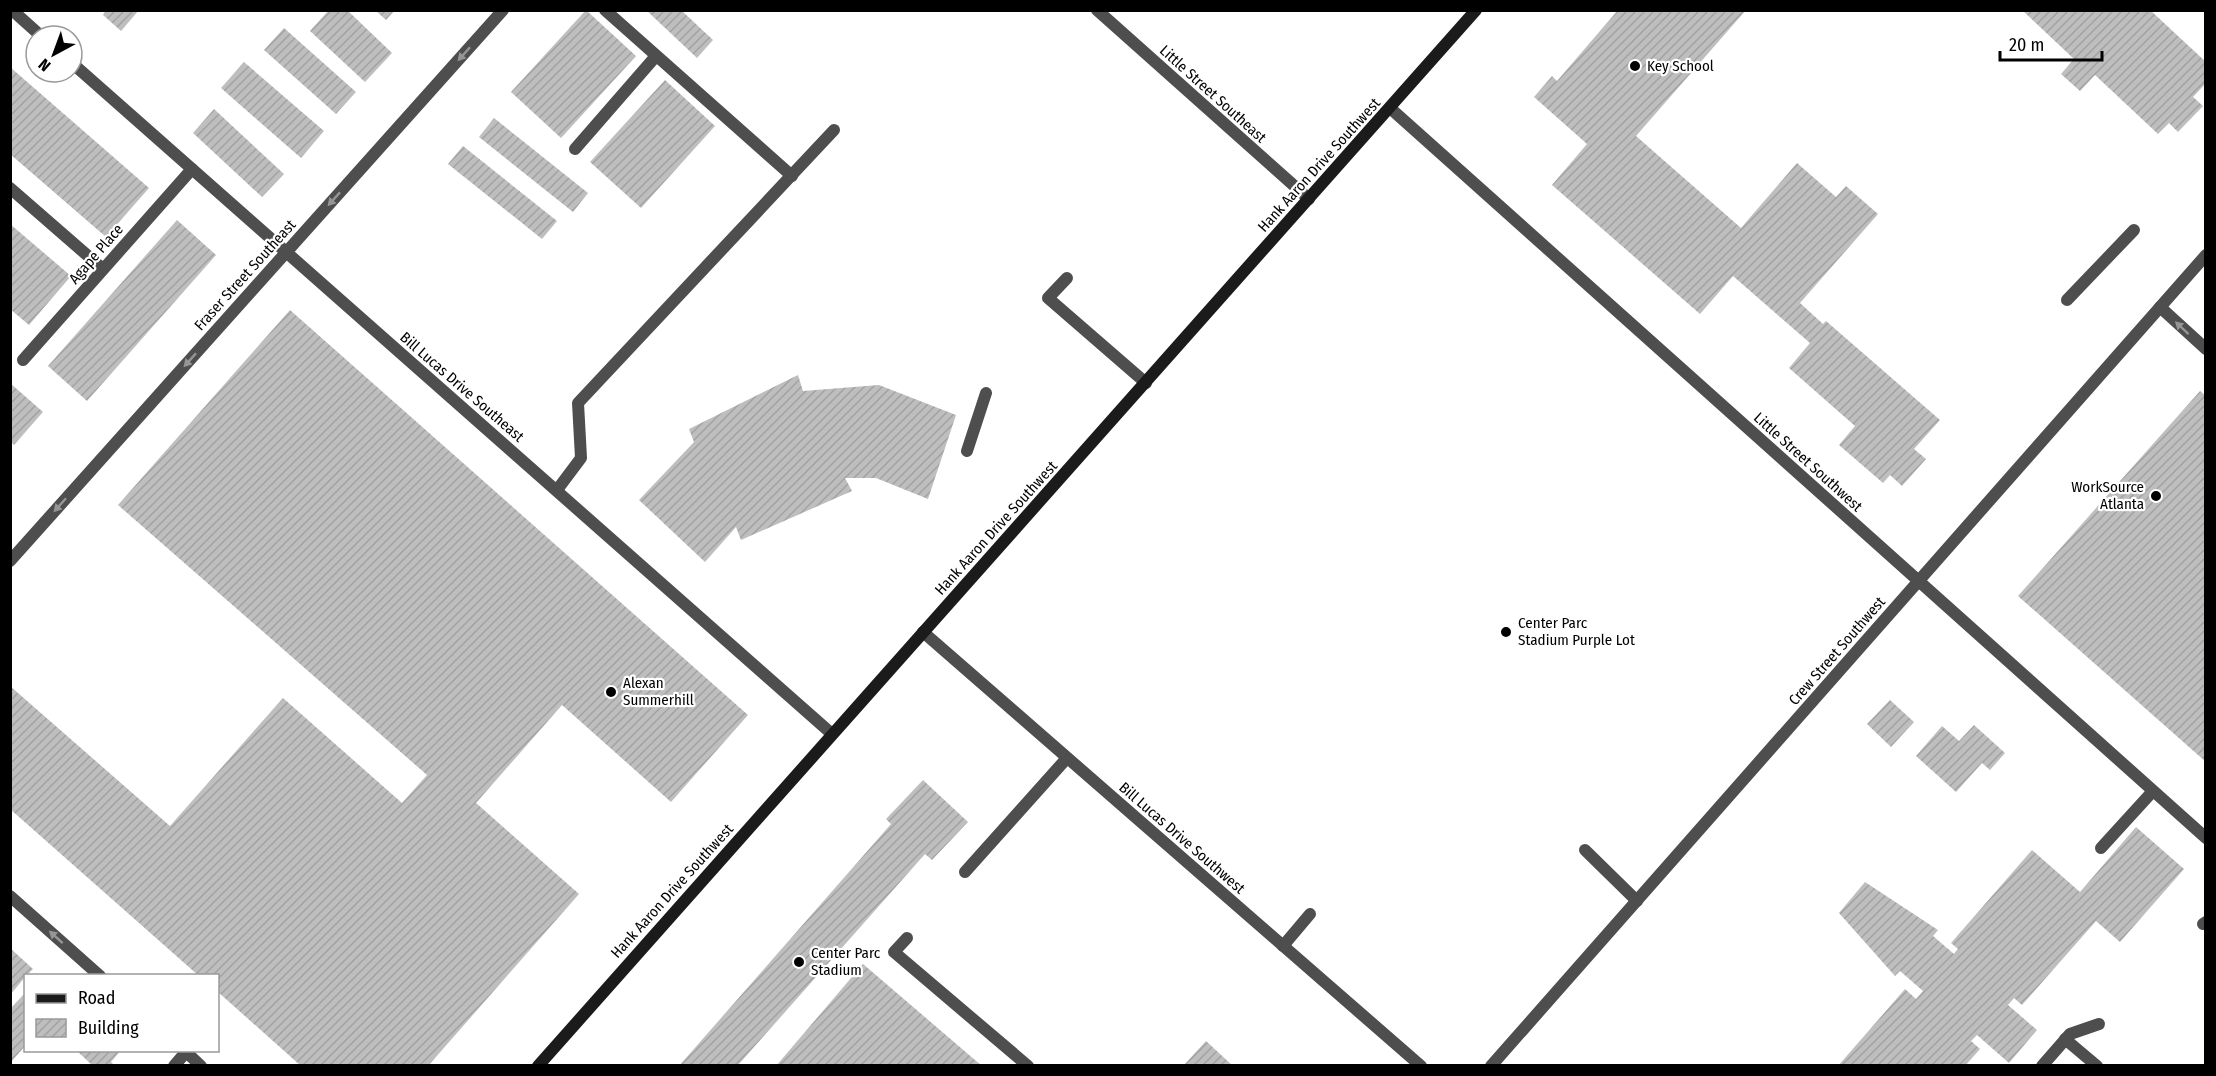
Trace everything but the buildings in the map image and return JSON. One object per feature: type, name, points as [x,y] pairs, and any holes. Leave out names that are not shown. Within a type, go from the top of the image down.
[{"type":"main road","name":"Hank Aaron Drive Southwest","points":[[538,1065],[1476,10]]},
{"type":"street","points":[[12,10],[28,24]]},
{"type":"street","name":"Fraser Street Southeast","points":[[10,561],[504,10]]},
{"type":"street","points":[[604,10],[792,176]]},
{"type":"street","name":"Little Street Southeast","points":[[1097,10],[1309,199]]},
{"type":"street","points":[[575,149],[656,56]]},
{"type":"street","name":"Bill Lucas Drive Southeast","points":[[84,74],[832,734]]},
{"type":"street","name":"Little Street Southwest","points":[[1390,108],[2205,838]]},
{"type":"street","points":[[557,490],[581,458],[578,403],[834,130]]},
{"type":"street","name":"Agape Place","points":[[23,360],[192,169]]},
{"type":"street","points":[[10,188],[104,269]]},
{"type":"street","points":[[2067,300],[2134,230]]},
{"type":"street","name":"Crew Street Southwest","points":[[1491,1065],[2205,255]]},
{"type":"street","points":[[1067,278],[1048,298],[1146,383]]},
{"type":"street","points":[[2160,307],[2205,349]]},
{"type":"street","points":[[967,451],[986,393]]},
{"type":"street","name":"Bill Lucas Drive Southwest","points":[[923,632],[1421,1065]]},
{"type":"street","points":[[965,872],[1067,758]]},
{"type":"street","points":[[2101,848],[2152,791]]},
{"type":"street","points":[[1585,850],[1637,901]]},
{"type":"street","points":[[10,896],[99,974]]},
{"type":"street","points":[[1283,946],[1310,914]]},
{"type":"street","points":[[907,938],[894,952],[1028,1065]]},
{"type":"street","points":[[2042,1065],[2070,1034],[2098,1024]]},
{"type":"street","points":[[2065,1039],[2097,1065]]},
{"type":"street","points":[[174,1065],[184,1052]]},
{"type":"street","points":[[186,1052],[201,1065]]},
{"type":"place","name":"Key School","points":[[1635,66]]},
{"type":"place","name":"WorkSource Atlanta","points":[[2156,496]]},
{"type":"place","name":"Center Parc Stadium Purple Lot","points":[[1506,632]]},
{"type":"place","name":"Alexan Summerhill","points":[[611,692]]},
{"type":"place","name":"Center Parc Stadium","points":[[799,962]]}]
